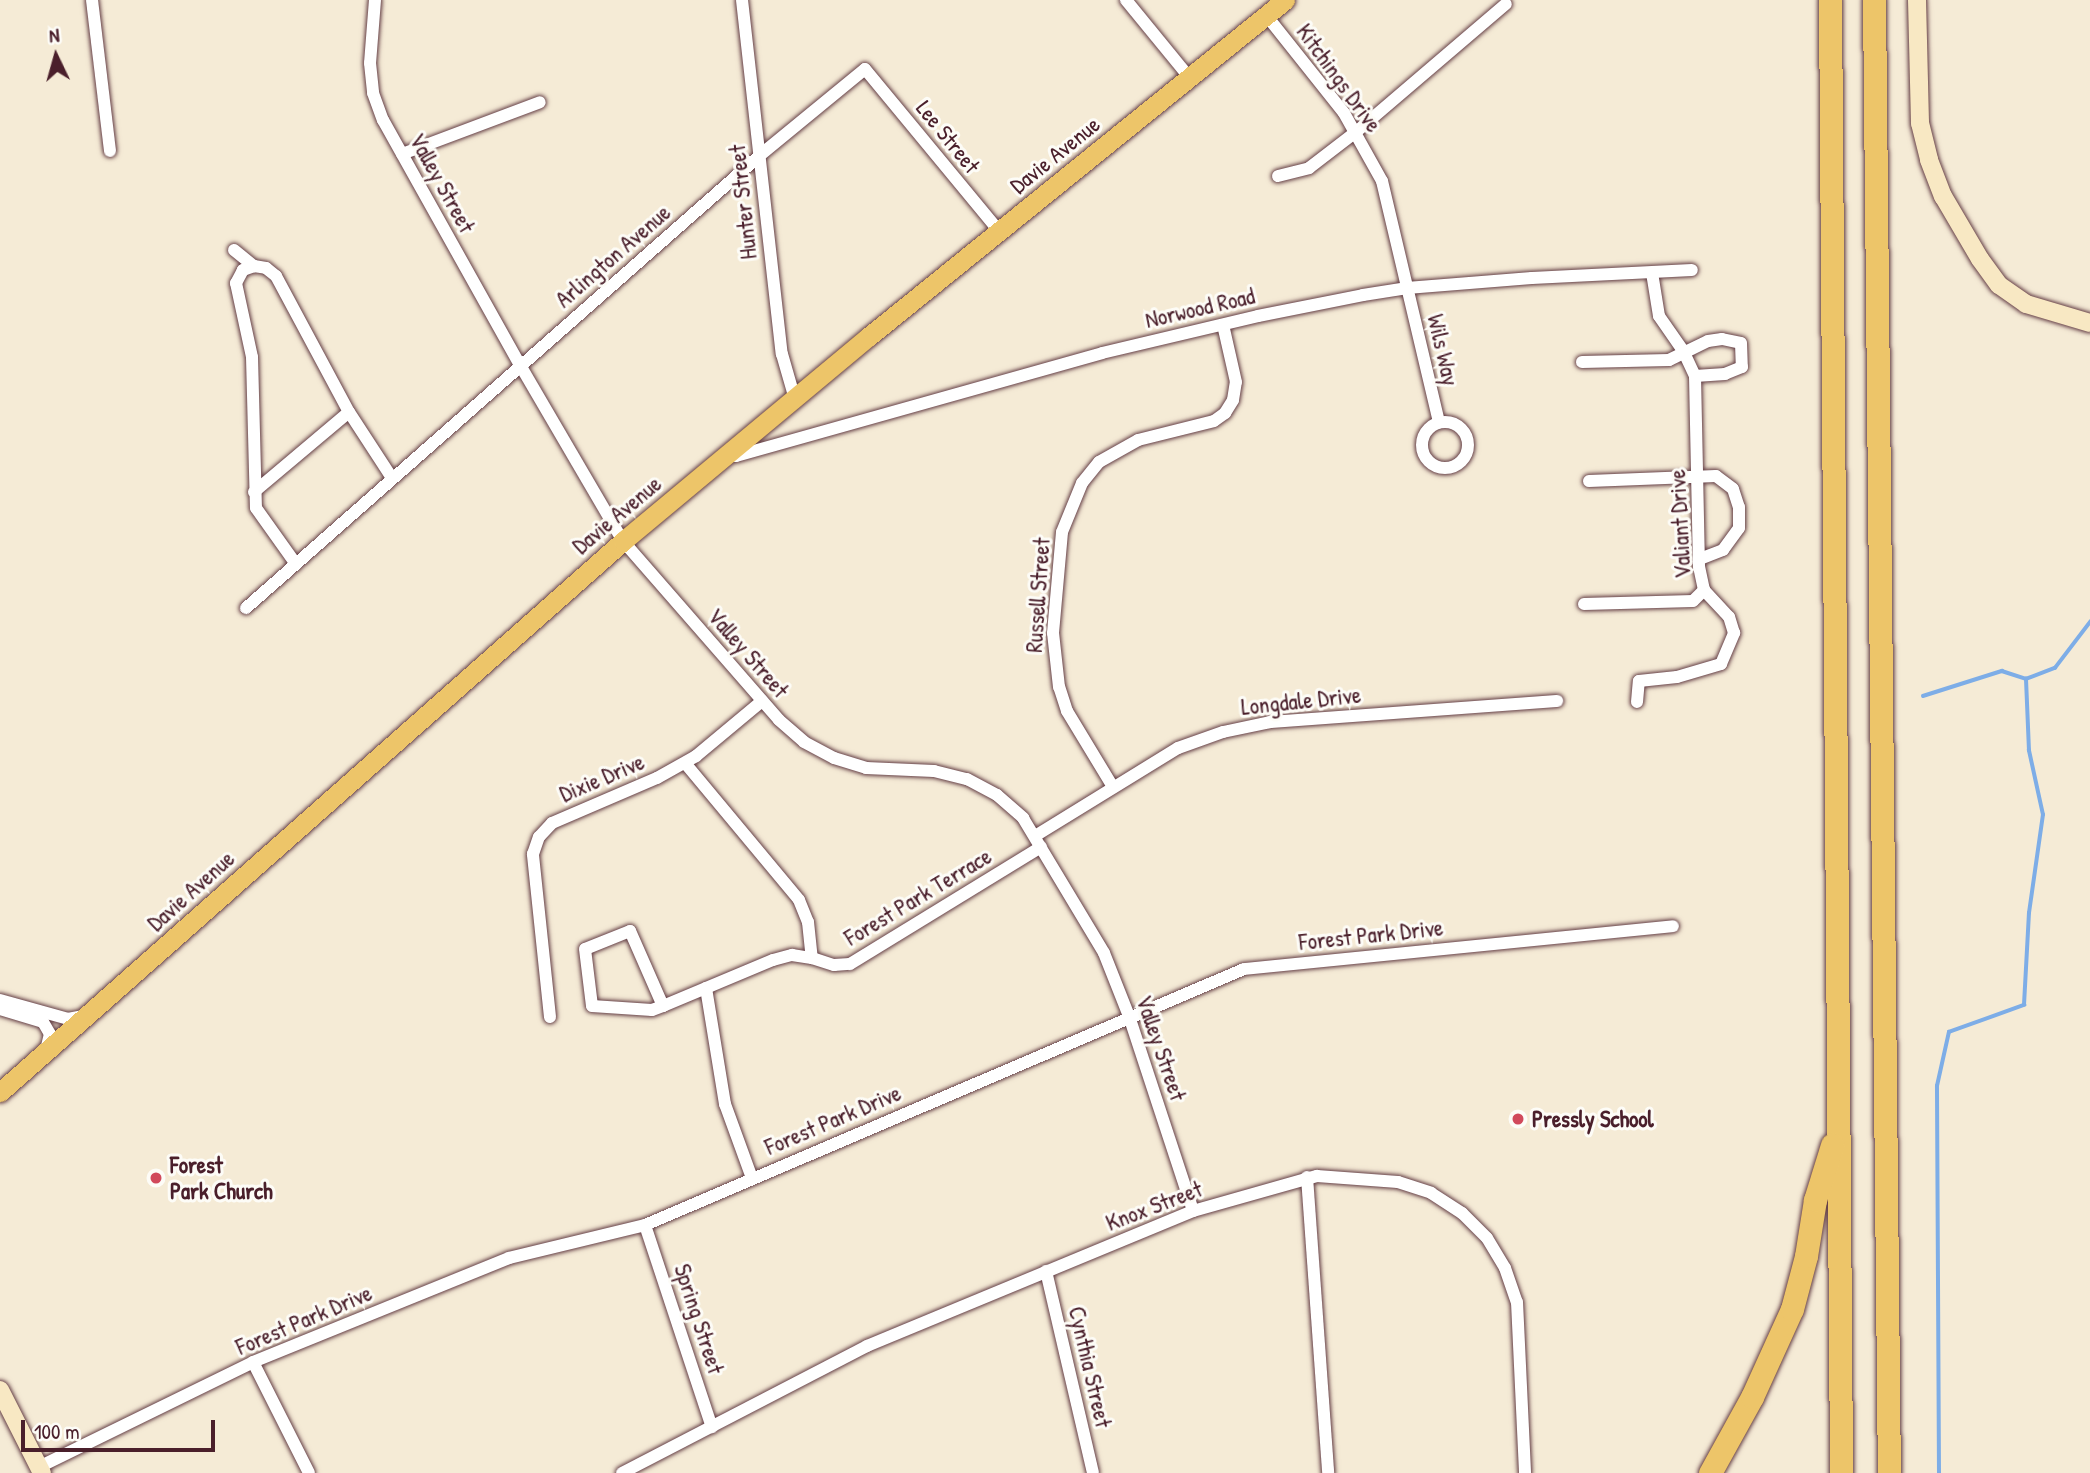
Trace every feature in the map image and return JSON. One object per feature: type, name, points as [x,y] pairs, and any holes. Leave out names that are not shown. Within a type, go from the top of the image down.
[{"type":"highway","points":[[1830,0],[1842,1473]]},
{"type":"highway","points":[[1874,0],[1889,1473]]},
{"type":"highway","points":[[1710,1473],[1752,1397],[1792,1309],[1806,1256],[1815,1200],[1838,1121]]},
{"type":"main road","name":"Davie Avenue","points":[[0,1092],[623,541],[797,396],[1285,0]]},
{"type":"street","points":[[92,0],[110,151]]},
{"type":"street","name":"Valley Street","points":[[374,0],[370,63],[373,93],[402,154],[520,365],[623,541],[762,701],[804,742],[834,758],[866,768],[934,771],[967,779],[1006,803],[1023,818],[1104,953],[1129,1016],[1193,1211]]},
{"type":"street","name":"Hunter Street","points":[[742,0],[782,354],[797,396]]},
{"type":"street","points":[[1126,0],[1189,77]]},
{"type":"street","points":[[1917,0],[1920,123],[1929,160],[1943,197],[1979,260],[2000,285],[2026,304],[2090,323]]},
{"type":"street","points":[[1278,176],[1309,168],[1356,132],[1506,4]]},
{"type":"street","name":"Kitchings Drive","points":[[1266,15],[1356,132],[1382,181],[1407,288]]},
{"type":"street","name":"Arlington Avenue","points":[[246,608],[759,156],[865,69]]},
{"type":"street","name":"Lee Street","points":[[865,69],[999,231]]},
{"type":"street","points":[[402,154],[540,102]]},
{"type":"street","points":[[234,250],[254,266]]},
{"type":"street","points":[[296,564],[263,522],[256,508],[252,357],[236,283],[243,270],[254,266],[267,268],[276,276],[349,412],[392,478]]},
{"type":"street","name":"Norwood Road","points":[[732,451],[736,456],[1102,353],[1223,325],[1407,288],[1532,278],[1692,270]]},
{"type":"street","name":"Valiant Drive","points":[[1637,702],[1639,681],[1677,677],[1721,664],[1734,633],[1729,617],[1704,590],[1699,559],[1695,376],[1684,352],[1659,316],[1653,273]]},
{"type":"street","name":"Wils Way","points":[[1407,288],[1439,422]]},
{"type":"street","name":"Russell Street","points":[[1113,787],[1067,711],[1055,664],[1053,633],[1062,531],[1082,483],[1099,462],[1138,440],[1214,421],[1225,413],[1233,400],[1236,382],[1223,325]]},
{"type":"street","points":[[1582,362],[1669,360],[1708,341],[1722,339],[1741,343],[1742,366],[1725,374],[1695,376]]},
{"type":"street","points":[[254,492],[349,412]]},
{"type":"street","points":[[1589,481],[1716,476],[1733,489],[1740,506],[1739,528],[1723,550],[1699,559]]},
{"type":"street","points":[[1584,604],[1693,601],[1704,590]]},
{"type":"street","name":"Dixie Drive","points":[[550,1017],[533,854],[539,837],[552,823],[657,778],[685,763],[762,701]]},
{"type":"street","name":"Longdale Drive","points":[[1038,842],[1113,787],[1178,748],[1223,732],[1270,722],[1557,701]]},
{"type":"street","name":"Forest Park Terrace","points":[[685,763],[799,900],[808,922],[813,957]]},
{"type":"street","name":"Forest Park Terrace","points":[[663,1006],[630,931],[585,949],[592,1006],[652,1010],[663,1006],[774,960],[792,955],[813,957],[834,965],[850,964],[1038,842]]},
{"type":"street","name":"Forest Park Drive","points":[[41,1470],[253,1362],[509,1258],[645,1224],[1244,969],[1673,926]]},
{"type":"street","points":[[706,988],[725,1104],[752,1178]]},
{"type":"street","points":[[0,999],[68,1019],[88,1015]]},
{"type":"street","points":[[0,1009],[43,1022],[50,1038],[43,1054]]},
{"type":"street","points":[[1307,1177],[1328,1473]]},
{"type":"street","name":"Knox Street","points":[[623,1473],[867,1346],[1193,1211],[1307,1177],[1358,1177],[1398,1182],[1432,1194],[1462,1213],[1487,1238],[1506,1268],[1517,1302],[1525,1473]]},
{"type":"street","name":"Spring Street","points":[[645,1224],[712,1427]]},
{"type":"street","name":"Cynthia Street","points":[[1046,1271],[1093,1473]]},
{"type":"street","points":[[253,1362],[309,1473]]},
{"type":"street","points":[[0,1390],[41,1470]]},
{"type":"waterway","points":[[1939,1473],[1937,1086],[1949,1032],[2024,1005],[2029,913],[2043,815],[2029,751],[2026,679],[2055,668],[2090,622]]},
{"type":"waterway","points":[[1923,696],[2002,671],[2026,679]]},
{"type":"place","name":"Pressly School","points":[[1518,1119]]},
{"type":"place","name":"Forest Park Church","points":[[156,1178]]}]
